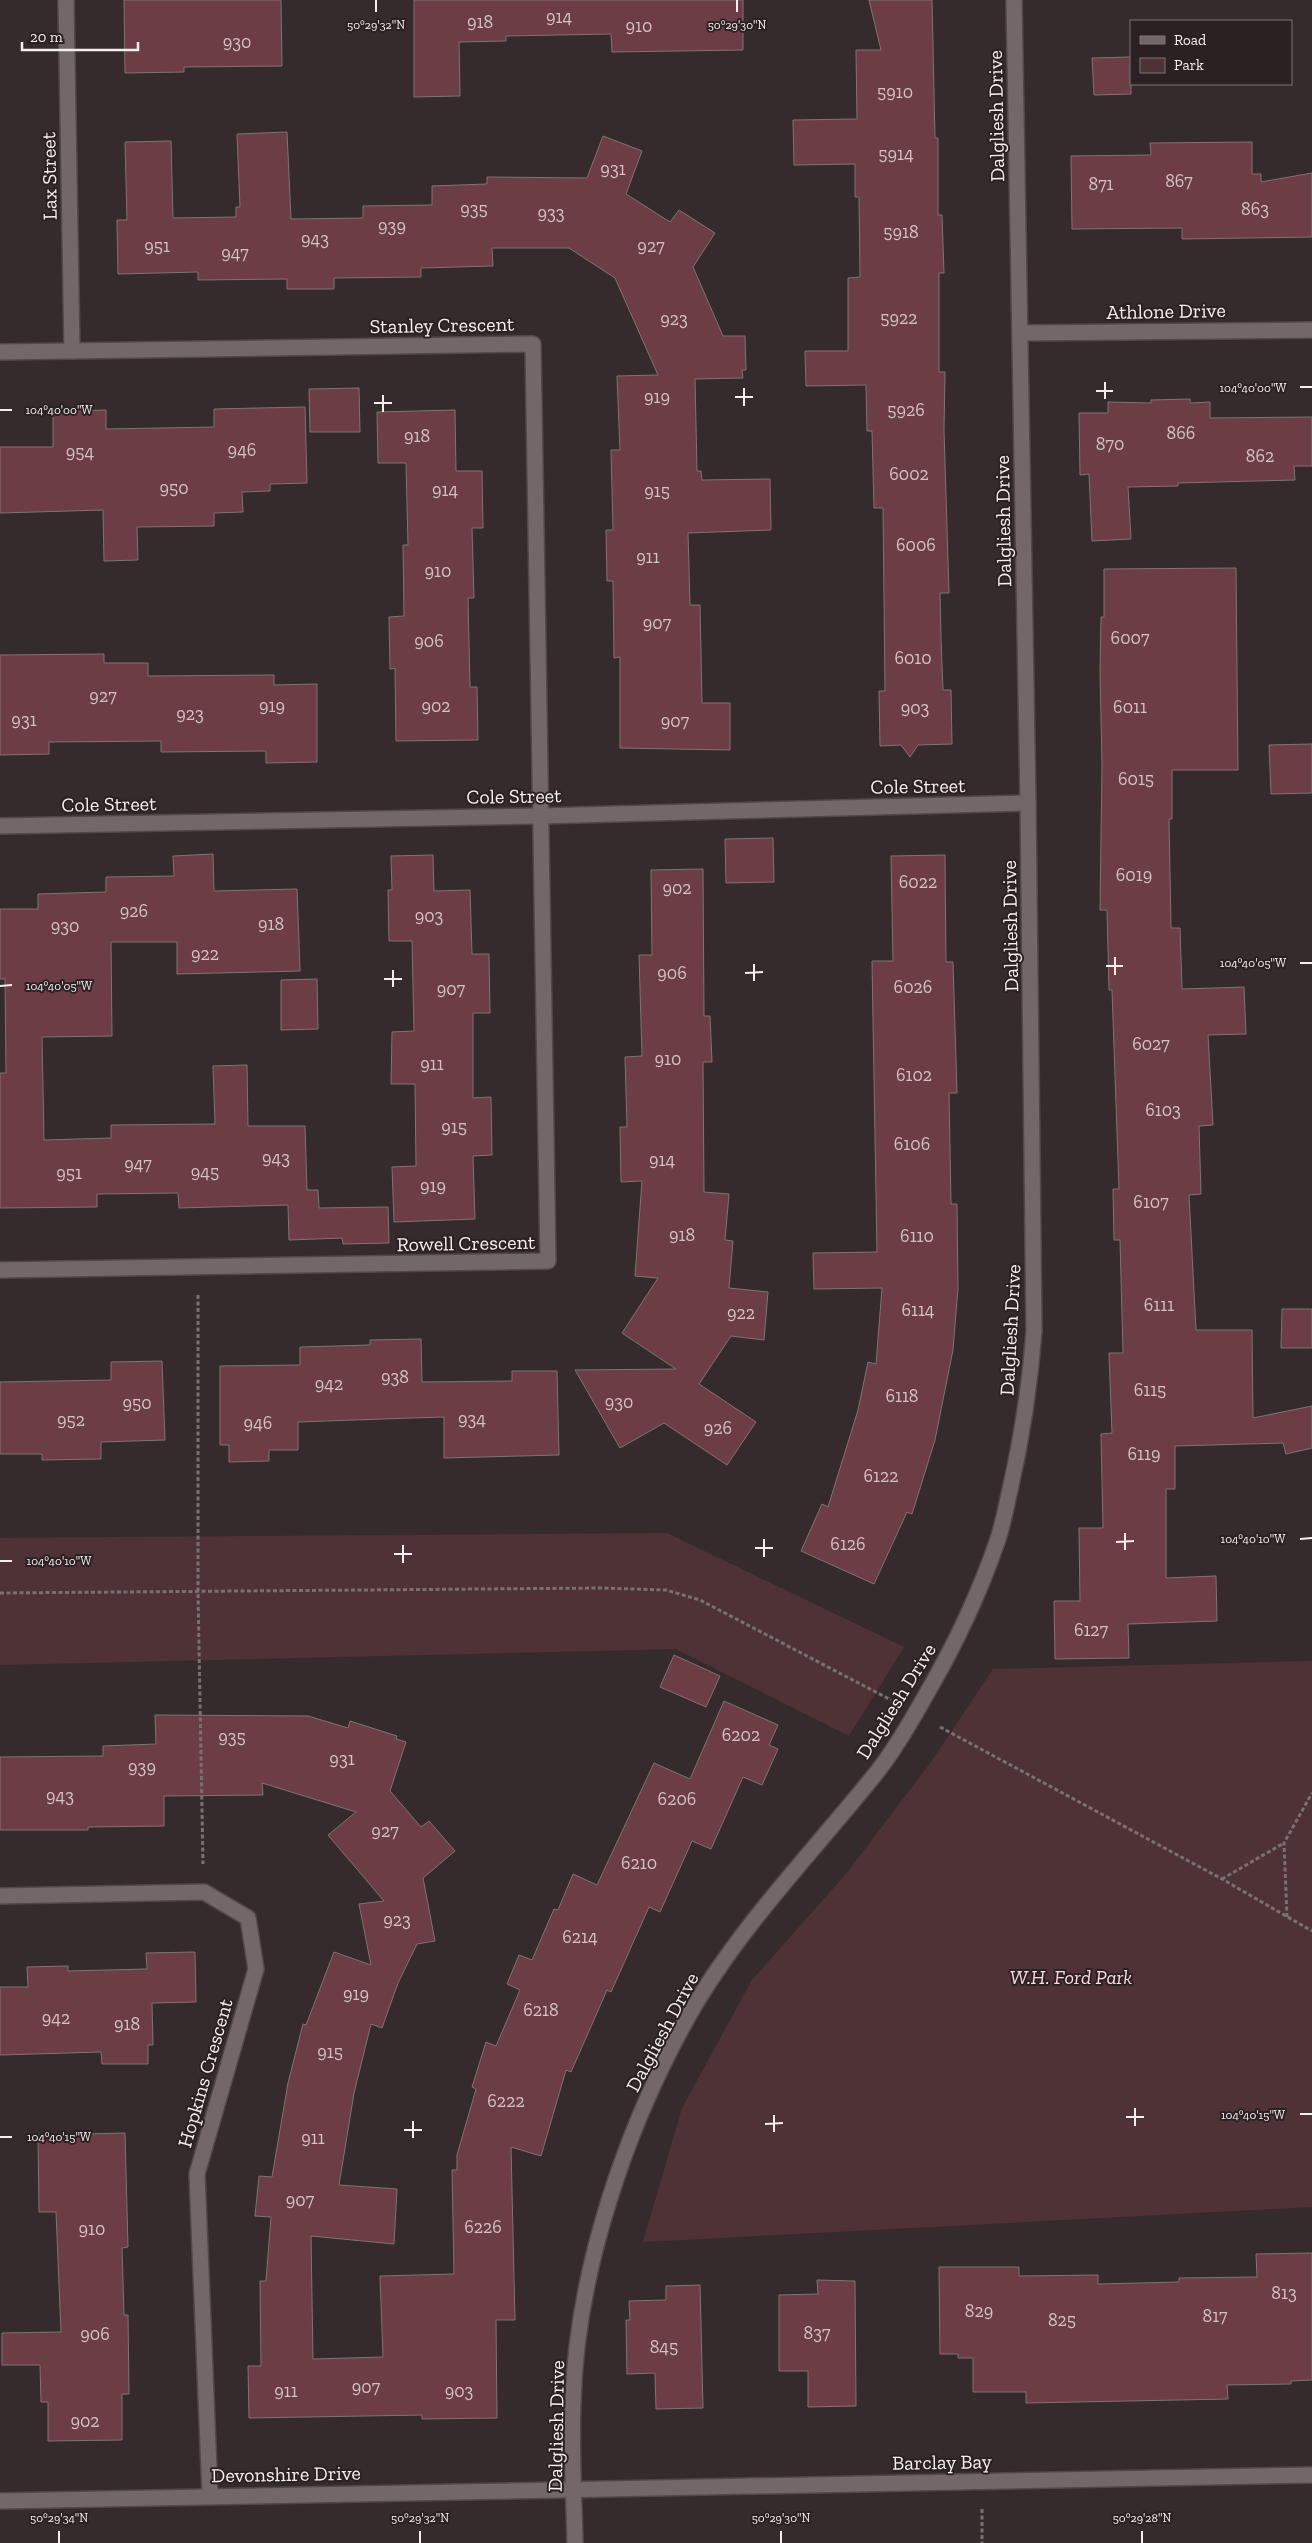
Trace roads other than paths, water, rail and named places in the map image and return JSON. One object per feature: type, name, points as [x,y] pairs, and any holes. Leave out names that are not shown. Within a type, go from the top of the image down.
[{"type":"street","name":"Lax Street","points":[[66,0],[72,351]]},
{"type":"street","name":"Dalgliesh Drive","points":[[575,2543],[573,2400],[580,2327],[591,2267],[609,2202],[632,2136],[662,2066],[691,2012],[739,1939],[879,1769],[915,1713],[954,1646],[998,1540],[1018,1458],[1030,1388],[1034,1331],[1028,803],[1014,0]]},
{"type":"street","name":"Athlone Drive","points":[[1020,333],[1312,330]]},
{"type":"street","name":"Stanley Crescent","points":[[0,352],[533,344],[540,816]]},
{"type":"street","name":"Cole Street","points":[[0,826],[540,816],[1028,803]]},
{"type":"street","name":"Rowell Crescent","points":[[0,1270],[548,1261],[540,816]]},
{"type":"street","name":"Hopkins Crescent","points":[[0,1896],[204,1892],[248,1918],[256,1969],[197,2174],[210,2495]]},
{"type":"street","name":"Barclay Bay","points":[[574,2489],[1312,2475]]},
{"type":"street","name":"Devonshire Drive","points":[[0,2501],[210,2495],[574,2489]]},
{"type":"park label","name":"W.H. Ford Park","points":[[1071,1977]]}]
